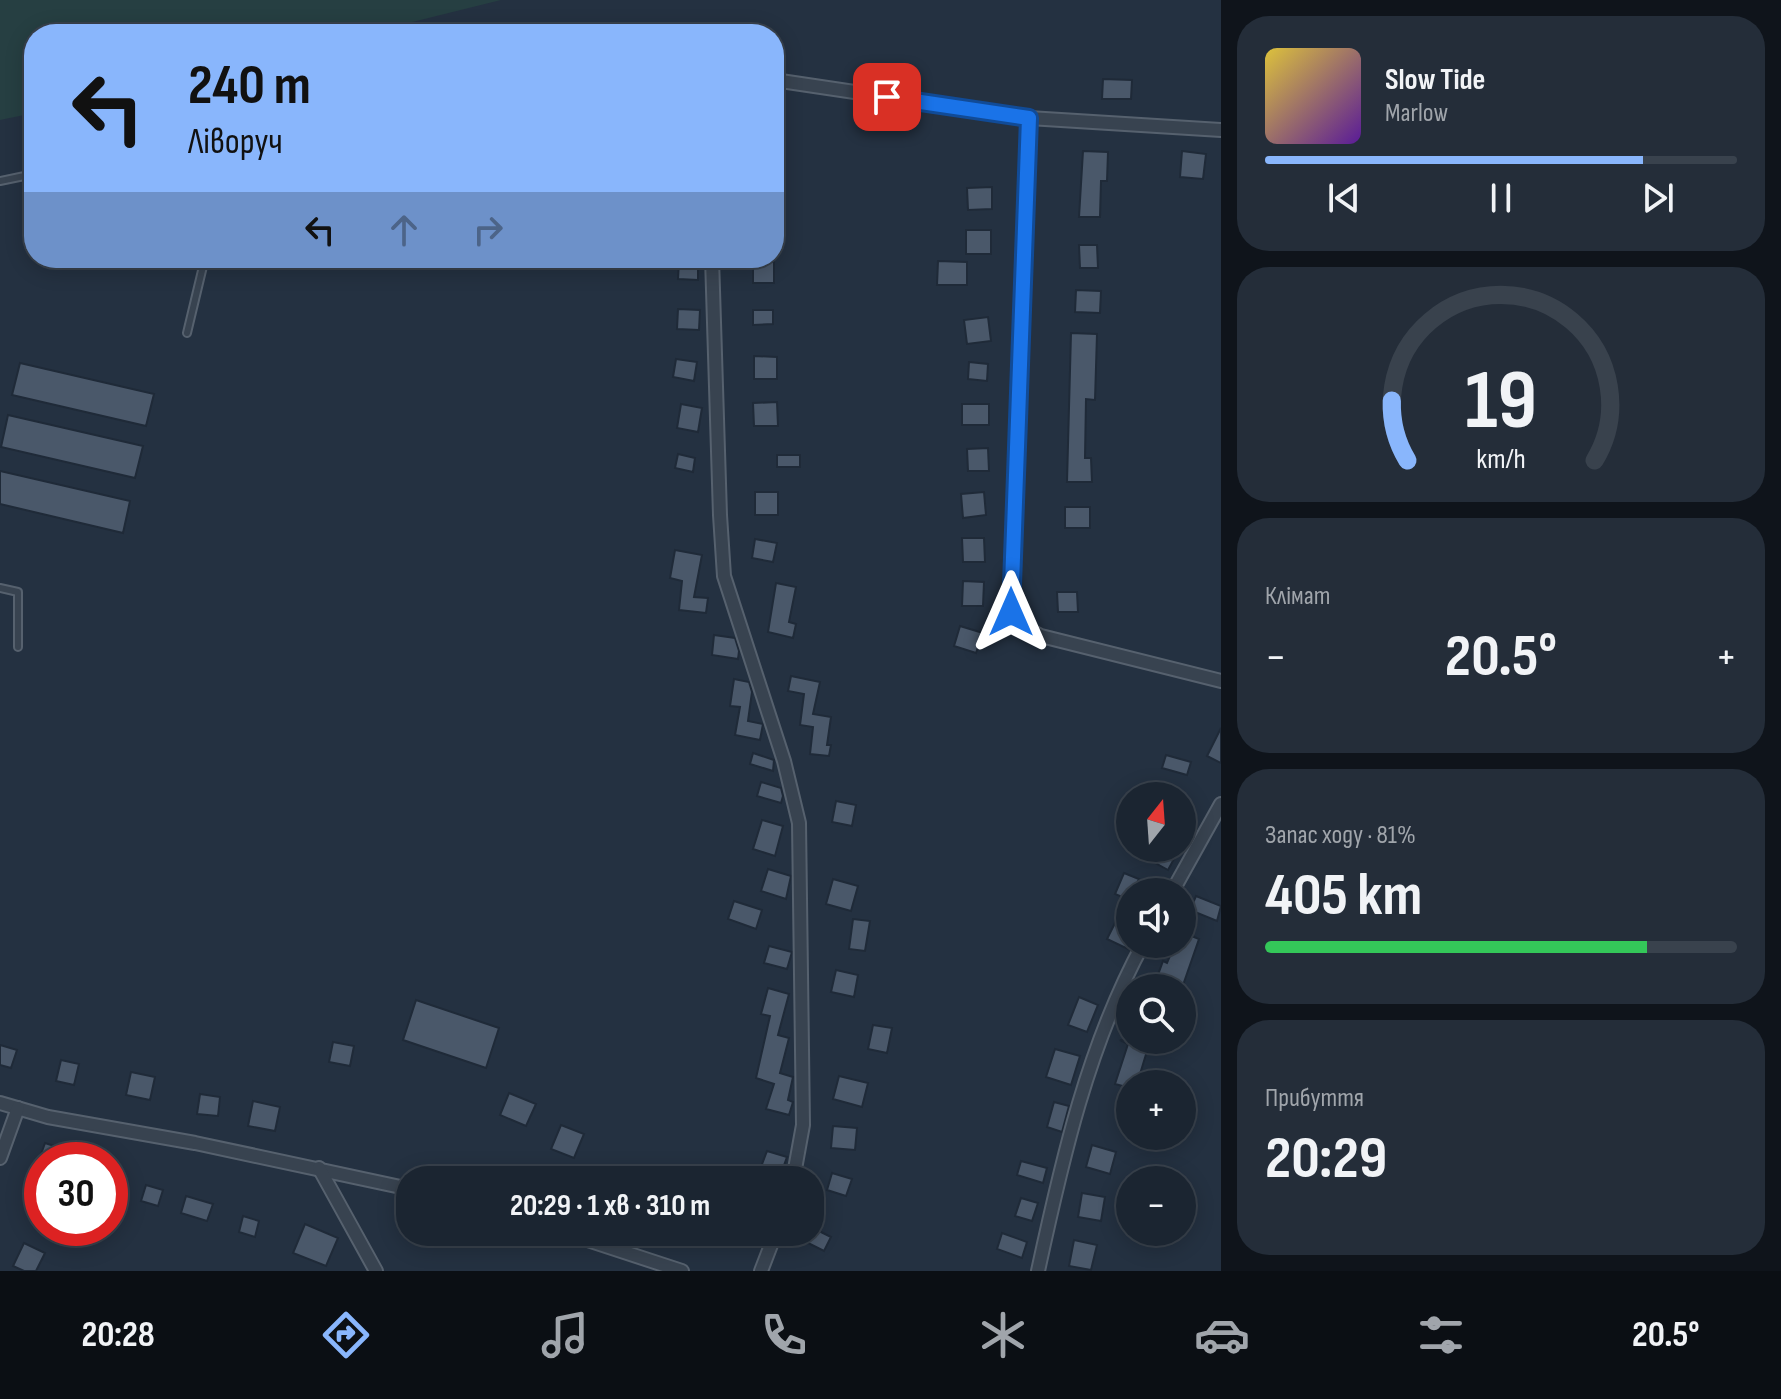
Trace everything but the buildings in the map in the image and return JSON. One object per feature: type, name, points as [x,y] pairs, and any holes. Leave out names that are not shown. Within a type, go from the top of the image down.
[{"type":"street","points":[[784,81],[1029,118],[1221,130]]},
{"type":"street","points":[[1029,118],[1011,612],[1016,623],[1041,636],[1221,681]]},
{"type":"street","points":[[712,268],[724,576],[784,761],[799,823],[803,1125],[796,1166]]},
{"type":"street","points":[[1180,878],[1221,804]]},
{"type":"street","points":[[1038,1271],[1064,1153],[1081,1098],[1135,958]]},
{"type":"street","points":[[0,1103],[48,1117],[319,1168],[396,1186]]},
{"type":"street","points":[[0,1158],[18,1108]]},
{"type":"street","points":[[319,1168],[376,1271]]},
{"type":"street","points":[[606,1246],[682,1271]]},
{"type":"street","points":[[761,1271],[771,1246]]},
{"type":"lane","points":[[0,181],[24,176]]},
{"type":"lane","points":[[187,333],[203,268]]},
{"type":"lane","points":[[0,588],[18,592],[18,647]]},
{"type":"green space","points":[[0,0],[501,0],[404,24],[24,24],[24,115],[0,120]]},
{"type":"route","points":[[887,97],[1029,118],[1011,612]]}]
